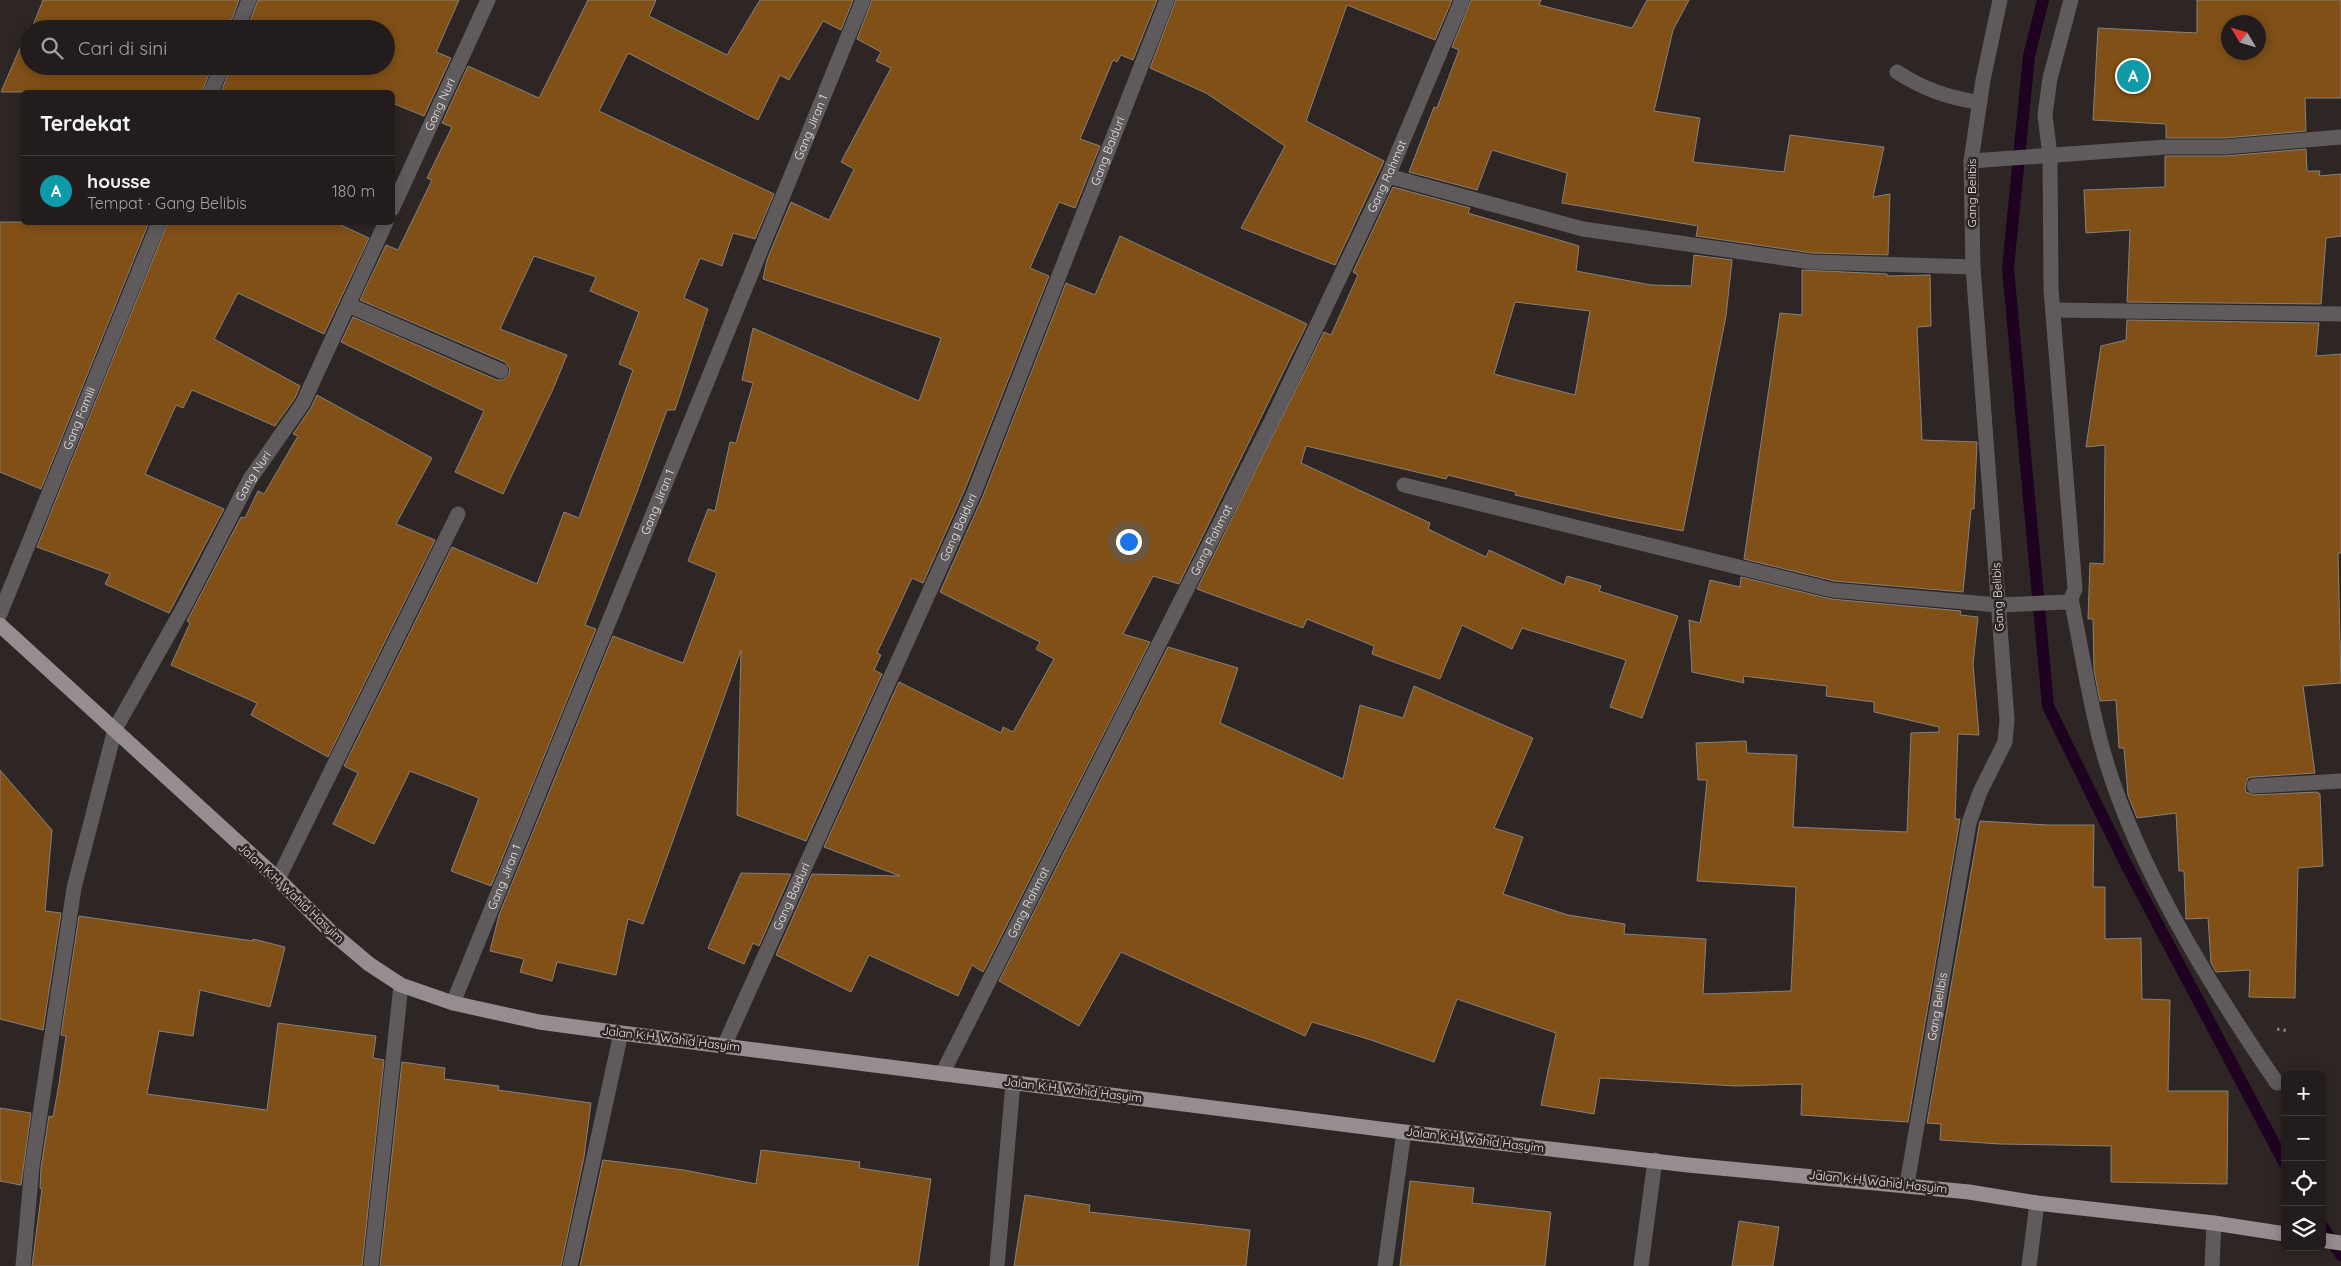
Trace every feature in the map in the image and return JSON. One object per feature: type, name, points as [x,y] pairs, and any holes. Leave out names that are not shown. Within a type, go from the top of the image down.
[{"type":"main road","name":"Jalan K.H. Wahid Hasyim","points":[[0,626],[115,729],[337,937],[369,964],[401,986],[453,1003],[540,1022],[1013,1083],[1404,1132],[1655,1160],[1907,1184],[2214,1223],[2281,1233]]},
{"type":"main road","points":[[2326,1241],[2341,1243]]},
{"type":"street","points":[[241,20],[249,0]]},
{"type":"street","name":"Gang Nuri","points":[[395,202],[488,0]]},
{"type":"street","name":"Gang Jiran 1","points":[[453,1003],[863,0]]},
{"type":"street","name":"Gang Baiduri","points":[[724,1046],[974,492],[1167,0]]},
{"type":"street","name":"Gang Rahmat","points":[[942,1074],[1271,422],[1388,176],[1462,0]]},
{"type":"street","name":"Gang Belibis","points":[[1907,1184],[1969,822],[1980,792],[2004,742],[2006,729],[1996,556],[1973,267],[1971,161],[2000,0]]},
{"type":"street","points":[[2071,0],[2050,78],[2045,115],[2045,157],[2053,310],[2075,589],[2069,600],[2100,741],[2122,806],[2155,882],[2234,1020],[2277,1083]]},
{"type":"street","points":[[1897,72],[1921,87],[1942,95],[1980,103]]},
{"type":"street","points":[[213,90],[219,75]]},
{"type":"street","points":[[1971,161],[2045,157],[2166,146],[2225,147],[2341,137]]},
{"type":"street","points":[[1388,176],[1583,229],[1811,262],[1973,267]]},
{"type":"street","name":"Gang Famili","points":[[0,614],[158,225]]},
{"type":"street","name":"Gang Nuri","points":[[22,1266],[32,1168],[74,888],[115,729],[185,605],[250,479],[303,403],[385,225]]},
{"type":"street","points":[[348,305],[501,371]]},
{"type":"street","points":[[2053,310],[2341,314]]},
{"type":"street","points":[[1404,485],[1832,590],[2016,606],[2069,600]]},
{"type":"street","points":[[278,880],[458,514]]},
{"type":"street","points":[[2254,786],[2341,781]]},
{"type":"street","points":[[370,1266],[401,986]]},
{"type":"street","points":[[570,1266],[621,1033]]},
{"type":"street","points":[[997,1266],[1013,1083]]},
{"type":"street","points":[[1385,1266],[1404,1132]]},
{"type":"street","points":[[1641,1266],[1655,1160]]},
{"type":"street","points":[[2030,1266],[2037,1202]]},
{"type":"street","points":[[2212,1266],[2214,1223]]},
{"type":"building","points":[[43,0],[239,0],[231,20],[35,20]]},
{"type":"building","points":[[258,0],[459,0],[436,52],[451,58],[424,116],[395,104],[395,90],[222,90],[228,75],[395,75],[395,20],[250,20]]},
{"type":"building","points":[[588,0],[656,0],[649,16],[727,55],[760,0],[853,0],[841,30],[823,21],[789,80],[780,75],[758,120],[628,53],[599,111],[774,194],[755,239],[733,233],[722,266],[700,258],[684,298],[708,309],[675,410],[667,410],[585,625],[596,629],[491,886],[451,871],[479,798],[410,771],[374,844],[333,824],[358,773],[344,766],[452,547],[537,584],[564,512],[579,518],[633,370],[619,364],[639,312],[590,291],[596,277],[534,256],[500,329],[567,355],[553,389],[503,494],[455,472],[484,411],[341,342],[353,317],[497,380],[503,380],[509,375],[510,369],[505,362],[360,300],[386,245],[398,250],[432,180],[427,178],[452,127],[442,123],[468,66],[539,98]]},
{"type":"building","points":[[872,0],[1157,0],[1133,60],[1121,55],[1117,62],[1113,60],[1080,139],[1100,146],[1075,208],[1059,202],[1030,268],[1049,276],[965,489],[923,583],[912,578],[877,653],[881,655],[874,670],[882,674],[806,841],[737,815],[741,650],[643,924],[628,919],[616,975],[557,962],[552,981],[520,972],[524,959],[490,951],[499,915],[613,636],[683,663],[717,573],[688,561],[708,509],[715,511],[730,442],[736,443],[753,383],[742,380],[753,328],[919,401],[941,338],[763,279],[767,260],[791,202],[829,220],[854,169],[841,162],[891,68],[876,61],[881,52],[857,39]]},
{"type":"building","points":[[1176,0],[1452,0],[1435,40],[1347,5],[1306,121],[1384,161],[1335,265],[1241,228],[1285,146],[1206,93],[1150,68]]},
{"type":"building","points":[[1471,0],[1541,0],[1539,5],[1632,28],[1647,0],[1689,0],[1673,30],[1654,111],[1700,118],[1693,162],[1784,172],[1790,135],[1884,147],[1873,197],[1890,194],[1888,255],[1812,253],[1696,236],[1698,226],[1562,203],[1567,173],[1492,150],[1477,190],[1409,172],[1434,107],[1437,108],[1459,50],[1452,47]]},
{"type":"building","points":[[2197,0],[2341,0],[2341,98],[2305,98],[2306,131],[2225,138],[2166,138],[2166,124],[2093,120],[2098,28],[2197,33]]},
{"type":"building","points":[[20,48],[20,75],[209,75],[203,90],[20,90],[20,92],[1,92]]},
{"type":"building","points":[[2306,149],[2307,171],[2320,171],[2319,176],[2341,174],[2341,236],[2326,238],[2321,304],[2127,302],[2130,230],[2086,233],[2084,190],[2165,187],[2165,156],[2226,156]]},
{"type":"building","points":[[1393,187],[1470,208],[1468,213],[1579,246],[1576,271],[1651,285],[1691,286],[1694,255],[1732,260],[1726,316],[1683,531],[1515,495],[1516,492],[1448,475],[1446,479],[1306,446],[1301,463],[1430,523],[1428,529],[1486,557],[1489,550],[1564,585],[1567,576],[1601,586],[1599,591],[1678,616],[1642,718],[1610,707],[1626,660],[1522,628],[1512,649],[1462,625],[1440,679],[1372,654],[1374,646],[1307,619],[1303,628],[1197,589],[1324,332],[1331,335],[1358,275],[1353,272]],"holes":[[[1515,302],[1590,311],[1575,395],[1494,374]]]},
{"type":"building","points":[[0,222],[20,222],[20,225],[148,225],[41,489],[0,472]]},
{"type":"building","points":[[167,225],[341,225],[369,238],[324,334],[238,293],[214,339],[300,386],[295,398],[275,426],[192,390],[183,408],[176,405],[145,474],[224,509],[169,613],[105,584],[110,574],[37,547]]},
{"type":"building","points":[[1120,236],[1307,324],[1179,584],[1153,576],[1123,634],[1150,642],[983,972],[972,965],[958,996],[869,955],[851,992],[776,955],[812,874],[900,876],[824,847],[899,682],[1001,733],[1003,727],[1013,732],[1054,659],[1036,649],[1040,642],[940,592],[983,496],[1066,283],[1095,295]]},
{"type":"building","points":[[1802,270],[1887,274],[1887,276],[1930,275],[1931,326],[1917,327],[1922,440],[1977,442],[1974,509],[1971,509],[1963,592],[1834,581],[1744,559],[1780,313],[1802,315]]},
{"type":"building","points":[[2127,320],[2319,323],[2316,356],[2341,354],[2341,553],[2338,553],[2341,683],[2303,686],[2315,773],[2253,777],[2248,778],[2245,786],[2246,792],[2254,795],[2317,792],[2320,794],[2323,866],[2298,868],[2295,998],[2249,997],[2250,970],[2216,972],[2211,963],[2208,918],[2186,919],[2184,871],[2179,871],[2176,813],[2137,818],[2128,795],[2124,748],[2119,748],[2116,700],[2100,701],[2094,670],[2093,619],[2088,619],[2090,563],[2104,564],[2105,445],[2086,447],[2101,346],[2126,340]]},
{"type":"building","points":[[317,395],[432,458],[396,524],[435,540],[328,757],[251,715],[257,703],[171,665],[190,623],[187,621],[241,517],[245,518],[258,491],[264,494],[298,436],[293,434],[311,408]]},
{"type":"building","points":[[1741,577],[1831,599],[1961,611],[1960,615],[1978,617],[1973,664],[1979,735],[1958,734],[1955,819],[1960,819],[1908,1122],[1801,1115],[1802,1084],[1736,1086],[1600,1078],[1594,1114],[1541,1105],[1556,1033],[1457,999],[1434,1062],[1312,1022],[1305,1036],[1121,952],[1079,1026],[999,981],[1168,647],[1238,668],[1220,723],[1343,779],[1360,705],[1403,718],[1414,686],[1533,738],[1494,828],[1523,837],[1503,894],[1568,915],[1625,924],[1624,934],[1706,939],[1703,994],[1791,991],[1796,887],[1697,881],[1707,780],[1698,780],[1696,743],[1746,741],[1747,753],[1797,755],[1793,827],[1907,832],[1911,733],[1939,732],[1939,727],[1874,712],[1874,702],[1826,696],[1827,686],[1743,676],[1744,683],[1692,672],[1689,620],[1700,623],[1710,580],[1740,587]]},
{"type":"building","points":[[0,770],[52,830],[45,911],[61,913],[43,1030],[0,1019]]},
{"type":"building","points":[[1980,821],[2047,825],[2094,825],[2093,887],[2105,887],[2105,939],[2141,938],[2142,999],[2170,1000],[2168,1091],[2228,1091],[2227,1184],[2111,1182],[2111,1146],[2000,1144],[1940,1140],[1941,1124],[1927,1123]]},
{"type":"building","points":[[741,873],[791,874],[759,946],[753,943],[744,964],[708,948]]},
{"type":"building","points":[[79,916],[253,941],[253,939],[285,947],[270,1007],[200,990],[193,1036],[159,1031],[147,1094],[267,1110],[278,1023],[376,1036],[373,1058],[384,1060],[362,1266],[32,1266],[42,1189],[40,1188],[41,1168],[49,1116],[53,1117],[59,1084],[66,1036],[61,1035]]},
{"type":"building","points":[[402,1062],[445,1068],[444,1079],[499,1086],[498,1090],[591,1103],[584,1157],[561,1266],[380,1266]]},
{"type":"building","points":[[0,1108],[31,1113],[21,1185],[0,1181]]},
{"type":"building","points":[[761,1150],[860,1162],[859,1168],[931,1179],[918,1266],[580,1266],[603,1160],[684,1170],[756,1184]]},
{"type":"building","points":[[1410,1181],[1474,1188],[1472,1203],[1551,1212],[1545,1266],[1400,1266]]},
{"type":"building","points":[[1025,1195],[1090,1205],[1089,1212],[1250,1230],[1246,1266],[1014,1266]]},
{"type":"building","points":[[1739,1221],[1779,1227],[1773,1266],[1732,1266]]},
{"type":"waterway","points":[[2043,0],[2029,56],[2008,268],[2048,706],[2129,870],[2283,1161]]},
{"type":"waterway","points":[[2326,1232],[2341,1255]]},
{"type":"place","name":"housse","points":[[2133,76]]}]
